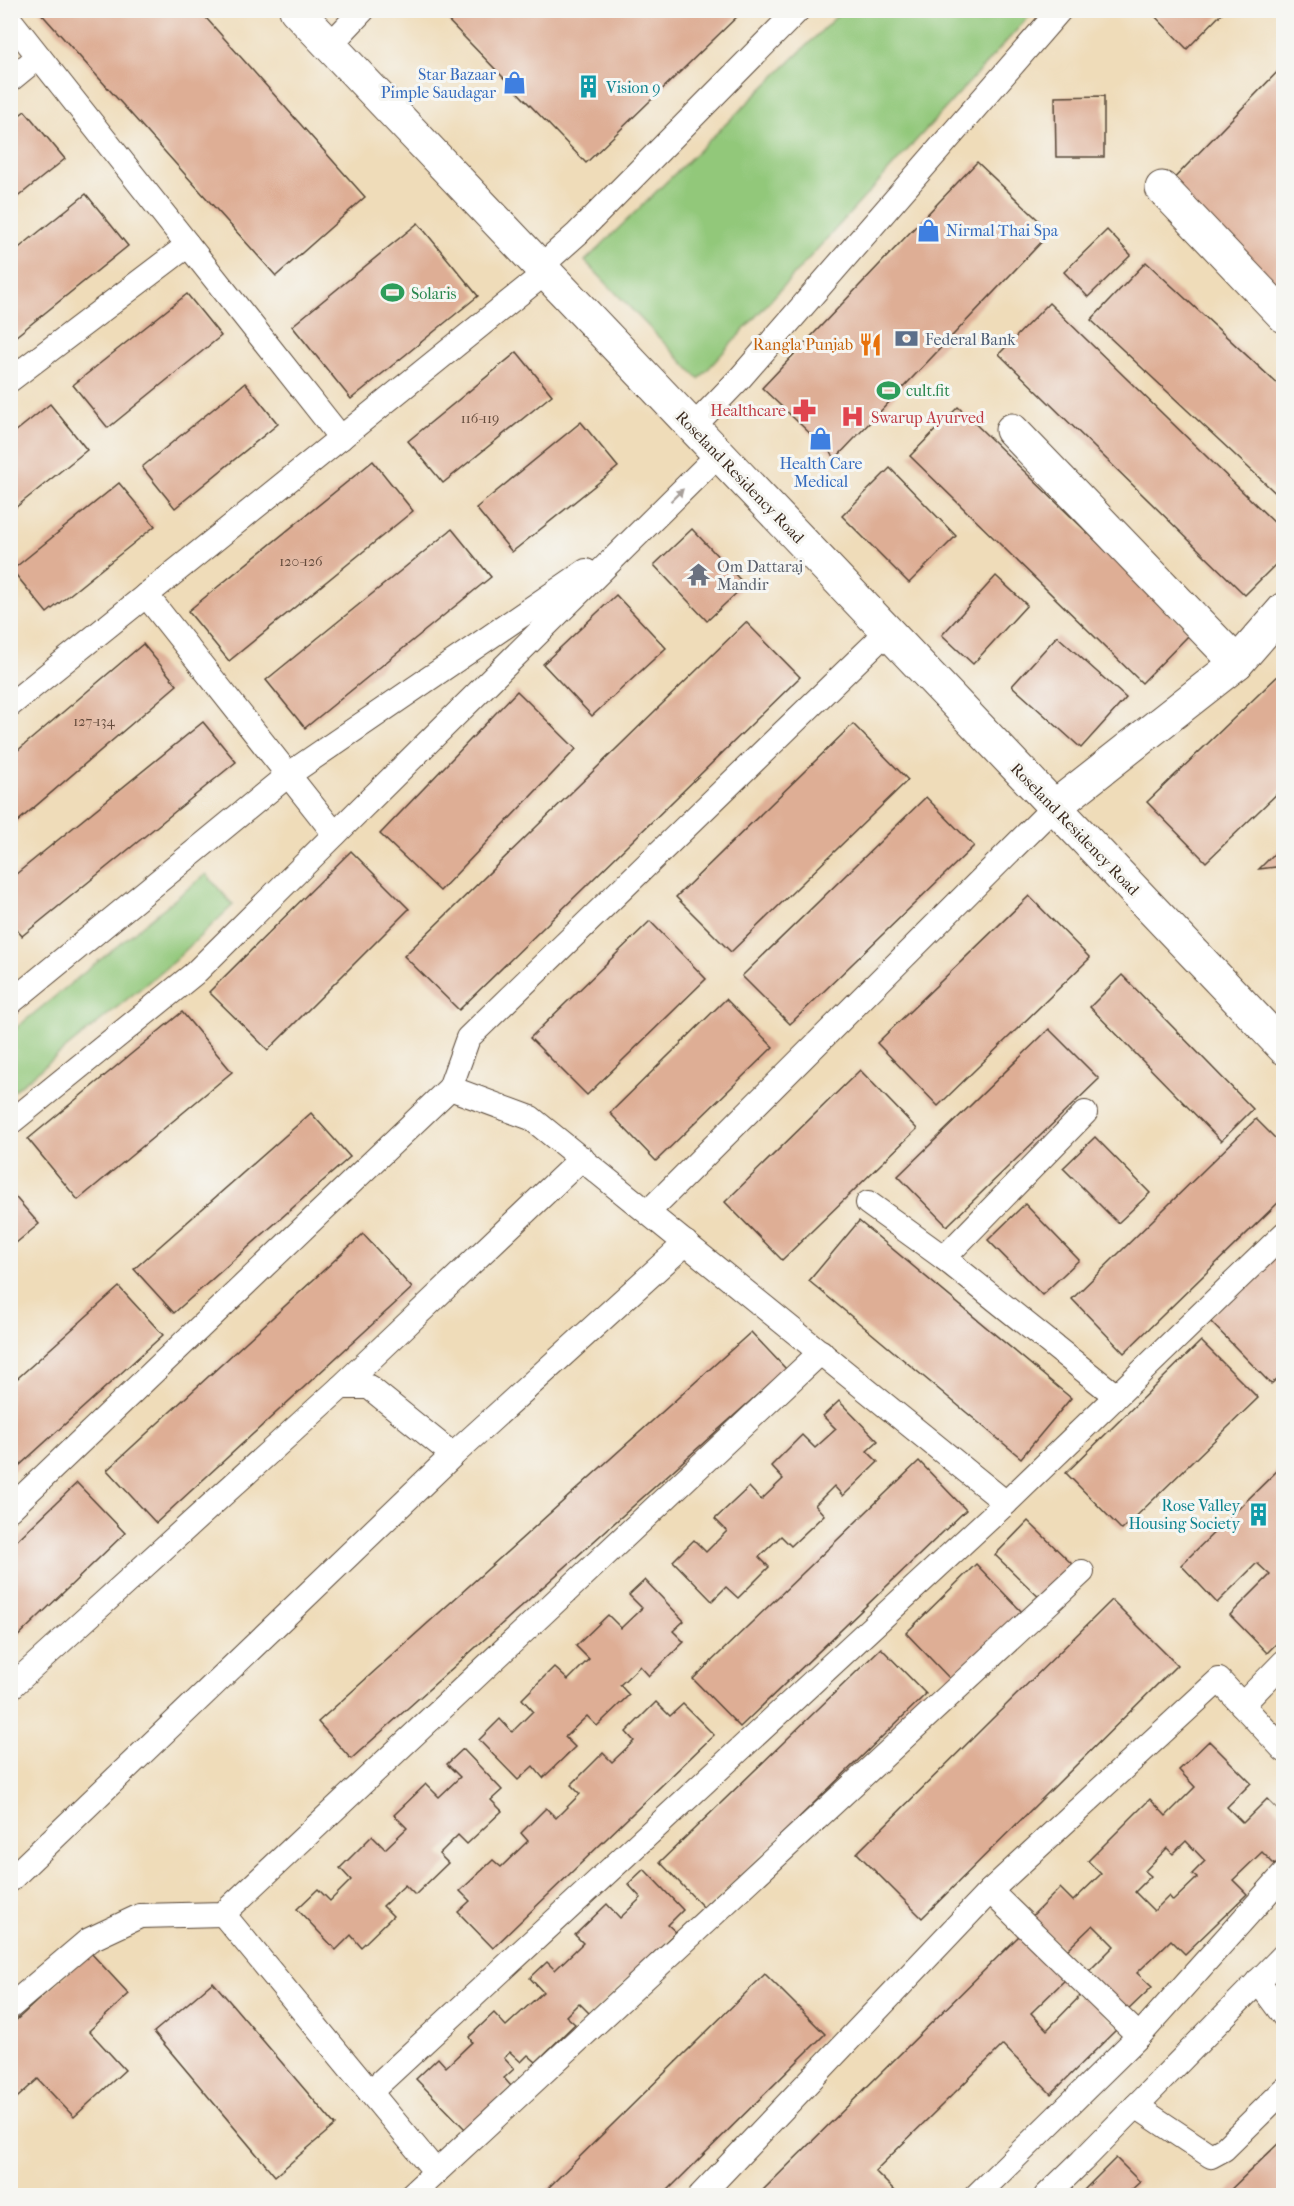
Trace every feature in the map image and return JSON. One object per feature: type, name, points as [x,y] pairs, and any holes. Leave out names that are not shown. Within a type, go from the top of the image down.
[{"type":"street","name":"Roseland Residency Road","points":[[296,10],[1284,1048]]},
{"type":"street","points":[[1162,188],[1284,316]]},
{"type":"street","points":[[1012,430],[1237,663]]},
{"type":"street","points":[[1054,807],[1237,663],[1284,609]]},
{"type":"lane","points":[[329,46],[363,10]]},
{"type":"lane","points":[[10,705],[341,438],[542,270],[798,10]]},
{"type":"lane","points":[[693,427],[749,368],[1060,10]]},
{"type":"lane","points":[[10,21],[341,438]]},
{"type":"lane","points":[[10,80],[39,57]]},
{"type":"lane","points":[[10,380],[188,245]]},
{"type":"lane","points":[[10,1123],[195,973],[718,454]]},
{"type":"lane","points":[[10,1004],[288,775],[637,536]]},
{"type":"lane","points":[[146,595],[335,834]]},
{"type":"lane","points":[[10,1509],[450,1088],[468,1038],[887,632]]},
{"type":"lane","points":[[648,1212],[1054,807]]},
{"type":"lane","points":[[450,1088],[531,1118],[1006,1503]]},
{"type":"lane","points":[[944,1258],[1085,1113]]},
{"type":"lane","points":[[10,1688],[341,1387],[582,1158]]},
{"type":"lane","points":[[868,1203],[944,1258],[1116,1396]]},
{"type":"lane","points":[[370,2092],[1006,1503],[1284,1234]]},
{"type":"lane","points":[[10,1880],[453,1455],[686,1243]]},
{"type":"lane","points":[[10,2007],[89,1940],[140,1916],[223,1914],[821,1353]]},
{"type":"lane","points":[[341,1387],[369,1387],[453,1455]]},
{"type":"lane","points":[[410,2196],[1082,1572]]},
{"type":"lane","points":[[1242,1705],[1284,1662]]},
{"type":"lane","points":[[700,2196],[990,1891],[1219,1680],[1284,1750]]},
{"type":"lane","points":[[976,2196],[1139,2036],[1284,1874]]},
{"type":"lane","points":[[990,1891],[1139,2036]]},
{"type":"lane","points":[[223,1914],[435,2172]]},
{"type":"lane","points":[[1046,2196],[1284,1955]]},
{"type":"lane","points":[[1258,1981],[1284,2016]]},
{"type":"lane","points":[[1136,2106],[1211,2156],[1224,2149],[1284,2090]]},
{"type":"green space","points":[[842,11],[1034,11],[699,379],[585,261]]},
{"type":"green space","points":[[206,874],[233,905],[173,962],[11,1093],[11,1032]]},
{"type":"building","points":[[38,10],[199,10],[365,197],[276,276]]},
{"type":"building","name":"Vision 9","points":[[438,10],[744,10],[586,163]]},
{"type":"building","points":[[1149,10],[1225,10],[1187,49]]},
{"type":"building","points":[[1284,65],[1284,310],[1161,192]]},
{"type":"building","points":[[1104,96],[1104,157],[1056,157],[1055,97]]},
{"type":"building","points":[[25,111],[65,159],[10,203],[10,122]]},
{"type":"building","points":[[977,162],[1051,232],[836,458],[762,388]]},
{"type":"building","points":[[86,194],[128,246],[10,341],[10,255]]},
{"type":"building","points":[[418,223],[478,296],[351,399],[292,326]]},
{"type":"building","points":[[1107,230],[1131,255],[1088,297],[1064,272]]},
{"type":"building","points":[[1146,262],[1284,390],[1284,501],[1091,320]]},
{"type":"building","points":[[187,294],[221,336],[108,428],[73,385]]},
{"type":"building","points":[[1049,303],[1284,532],[1284,556],[1245,595],[999,354]]},
{"type":"building","points":[[517,352],[552,395],[443,483],[408,441]]},
{"type":"building","points":[[245,383],[278,424],[175,508],[142,467]]},
{"type":"building","points":[[50,404],[87,450],[10,512],[10,436]]},
{"type":"building","points":[[958,407],[1191,633],[1142,683],[910,456]]},
{"type":"building","points":[[581,422],[618,467],[512,552],[476,508]]},
{"type":"building","points":[[373,461],[413,511],[229,661],[188,611]]},
{"type":"building","points":[[890,468],[956,536],[909,583],[842,516]]},
{"type":"building","points":[[119,483],[155,526],[47,613],[12,570]]},
{"type":"building","points":[[452,529],[491,577],[305,728],[266,680]]},
{"type":"building","name":"Om Dattaraj Mandir","points":[[692,529],[745,585],[707,621],[654,565]]},
{"type":"building","points":[[996,576],[1027,605],[973,664],[942,635]]},
{"type":"building","points":[[616,595],[666,648],[592,716],[543,664]]},
{"type":"building","points":[[746,622],[800,677],[459,1010],[404,956]]},
{"type":"building","points":[[1057,636],[1126,698],[1081,748],[1012,686]]},
{"type":"building","points":[[143,644],[177,685],[10,828],[10,757]]},
{"type":"building","points":[[1284,670],[1284,787],[1206,862],[1147,802]]},
{"type":"building","points":[[517,691],[576,749],[440,891],[380,834]]},
{"type":"building","points":[[203,722],[236,762],[22,936],[10,922],[10,879]]},
{"type":"building","points":[[853,724],[908,780],[731,952],[676,897]]},
{"type":"building","points":[[926,797],[974,846],[790,1024],[742,976]]},
{"type":"building","points":[[1284,844],[1284,866],[1259,869]]},
{"type":"building","points":[[351,851],[409,909],[268,1050],[209,992]]},
{"type":"building","points":[[1029,896],[1090,958],[938,1106],[877,1043]]},
{"type":"building","points":[[650,921],[706,979],[587,1095],[530,1038]]},
{"type":"building","points":[[1122,975],[1253,1109],[1221,1141],[1090,1007]]},
{"type":"building","points":[[726,999],[773,1047],[656,1161],[610,1113]]},
{"type":"building","points":[[182,1012],[232,1072],[78,1200],[28,1139]]},
{"type":"building","points":[[1049,1029],[1099,1079],[947,1226],[898,1176]]},
{"type":"building","points":[[860,1070],[917,1129],[782,1260],[725,1202]]},
{"type":"building","points":[[311,1113],[350,1157],[174,1313],[134,1269]]},
{"type":"building","points":[[1256,1119],[1284,1147],[1284,1197],[1124,1353],[1072,1299]]},
{"type":"building","points":[[1095,1137],[1150,1193],[1118,1223],[1063,1168]]},
{"type":"building","points":[[10,1191],[39,1224],[10,1248]]},
{"type":"building","points":[[1025,1204],[1079,1260],[1042,1295],[988,1240]]},
{"type":"building","points":[[859,1221],[1071,1398],[1021,1458],[809,1281]]},
{"type":"building","points":[[363,1234],[412,1288],[156,1523],[107,1470]]},
{"type":"building","points":[[1284,1247],[1284,1373],[1271,1384],[1208,1319]]},
{"type":"building","points":[[119,1287],[163,1335],[10,1474],[10,1385]]},
{"type":"building","points":[[751,1332],[786,1369],[351,1759],[318,1722]]},
{"type":"building","points":[[1201,1341],[1258,1398],[1122,1530],[1066,1473]]},
{"type":"building","points":[[839,1401],[878,1441],[867,1451],[878,1462],[843,1496],[834,1486],[815,1505],[824,1515],[791,1546],[781,1536],[759,1557],[769,1567],[738,1598],[726,1587],[712,1601],[673,1561],[694,1540],[706,1552],[727,1531],[715,1519],[749,1487],[761,1500],[783,1479],[771,1466],[802,1435],[815,1448],[836,1429],[823,1416]]},
{"type":"building","points":[[919,1461],[966,1510],[740,1727],[693,1679]]},
{"type":"building","name":"Rose Valley Housing Society","points":[[1284,1464],[1284,1636],[1267,1653],[1230,1615],[1270,1575],[1257,1563],[1217,1603],[1181,1565]]},
{"type":"building","points":[[77,1483],[125,1533],[10,1644],[10,1547]]},
{"type":"building","points":[[1028,1521],[1077,1569],[1045,1603],[995,1555]]},
{"type":"building","points":[[976,1564],[1022,1612],[952,1681],[906,1633]]},
{"type":"building","points":[[645,1580],[684,1621],[673,1631],[684,1642],[649,1676],[640,1666],[620,1685],[629,1695],[597,1726],[587,1716],[565,1737],[575,1747],[543,1778],[533,1766],[518,1780],[479,1740],[500,1719],[512,1732],[533,1711],[522,1699],[554,1667],[568,1680],[589,1659],[576,1646],[608,1615],[621,1628],[642,1608],[629,1595]]},
{"type":"building","points":[[1112,1600],[1177,1665],[922,1918],[857,1853]]},
{"type":"building","points":[[881,1648],[926,1694],[705,1909],[660,1862]]},
{"type":"building","points":[[656,1702],[670,1716],[683,1704],[714,1735],[493,1948],[458,1912],[470,1901],[460,1891],[493,1860],[501,1867],[528,1841],[521,1833],[546,1808],[556,1818],[580,1794],[571,1785],[603,1753],[612,1762],[634,1741],[626,1732]]},
{"type":"building","points":[[1209,1741],[1251,1783],[1227,1807],[1243,1823],[1267,1799],[1284,1816],[1284,1857],[1275,1865],[1262,1852],[1233,1880],[1247,1894],[1185,1954],[1171,1940],[1137,1973],[1152,1987],[1126,2012],[1087,1973],[1114,1946],[1093,1925],[1066,1951],[1031,1917],[1060,1888],[1073,1901],[1101,1874],[1088,1861],[1150,1799],[1166,1816],[1195,1787],[1179,1770]],"holes":[[[1186,1841],[1205,1861],[1192,1874],[1197,1878],[1173,1901],[1169,1896],[1154,1911],[1135,1892],[1151,1876],[1145,1871],[1167,1848],[1173,1854]]]},
{"type":"building","points":[[463,1749],[502,1790],[491,1800],[502,1811],[467,1844],[458,1835],[439,1854],[448,1863],[415,1895],[405,1885],[383,1906],[393,1916],[361,1947],[351,1935],[336,1950],[297,1909],[318,1889],[330,1901],[351,1880],[340,1868],[372,1836],[385,1849],[407,1828],[394,1815],[426,1784],[439,1797],[460,1777],[447,1764]]},
{"type":"building","points":[[644,1869],[683,1910],[668,1925],[676,1932],[590,2014],[579,2003],[566,2016],[575,2024],[536,2062],[528,2055],[521,2062],[510,2052],[504,2058],[514,2069],[504,2078],[511,2086],[466,2130],[416,2079],[438,2058],[446,2067],[472,2042],[469,2037],[494,2013],[506,2026],[543,1992],[530,1978],[547,1962],[555,1970],[583,1943],[575,1935],[607,1904],[620,1918],[641,1898],[628,1884]]},
{"type":"building","points":[[1023,1932],[1068,1977],[1031,2013],[1047,2030],[1083,1993],[1118,2028],[1051,2094],[1003,2045],[875,2171],[900,2196],[757,2196]]},
{"type":"building","points":[[90,1952],[129,1994],[89,2031],[125,2070],[74,2117],[38,2079],[10,2104],[10,2026]]},
{"type":"building","points":[[765,1974],[825,2034],[662,2196],[540,2196]]},
{"type":"building","points":[[213,1982],[335,2125],[275,2176],[154,2032]]},
{"type":"building","points":[[1284,2138],[1284,2196],[1224,2196]]},
{"type":"building","points":[[1116,2158],[1140,2182],[1130,2191],[1134,2196],[1078,2196]]},
{"type":"place","name":"Star Bazaar Pimple Saudagar","points":[[514,83]]},
{"type":"place","name":"Vision 9","points":[[588,87]]},
{"type":"place","name":"Nirmal Thai Spa","points":[[928,230]]},
{"type":"place","name":"Solaris","points":[[393,293]]},
{"type":"place","name":"Federal Bank","points":[[907,339]]},
{"type":"place","name":"Rangla Punjab","points":[[871,344]]},
{"type":"place","name":"cult.fit","points":[[888,390]]},
{"type":"place","name":"Healthcare","points":[[804,410]]},
{"type":"place","name":"Swarup Ayurved","points":[[853,417]]},
{"type":"place","name":"Health Care Medical","points":[[821,438]]},
{"type":"place","name":"Om Dattaraj Mandir","points":[[699,575]]},
{"type":"place","name":"Rose Valley Housing Society","points":[[1258,1514]]}]
